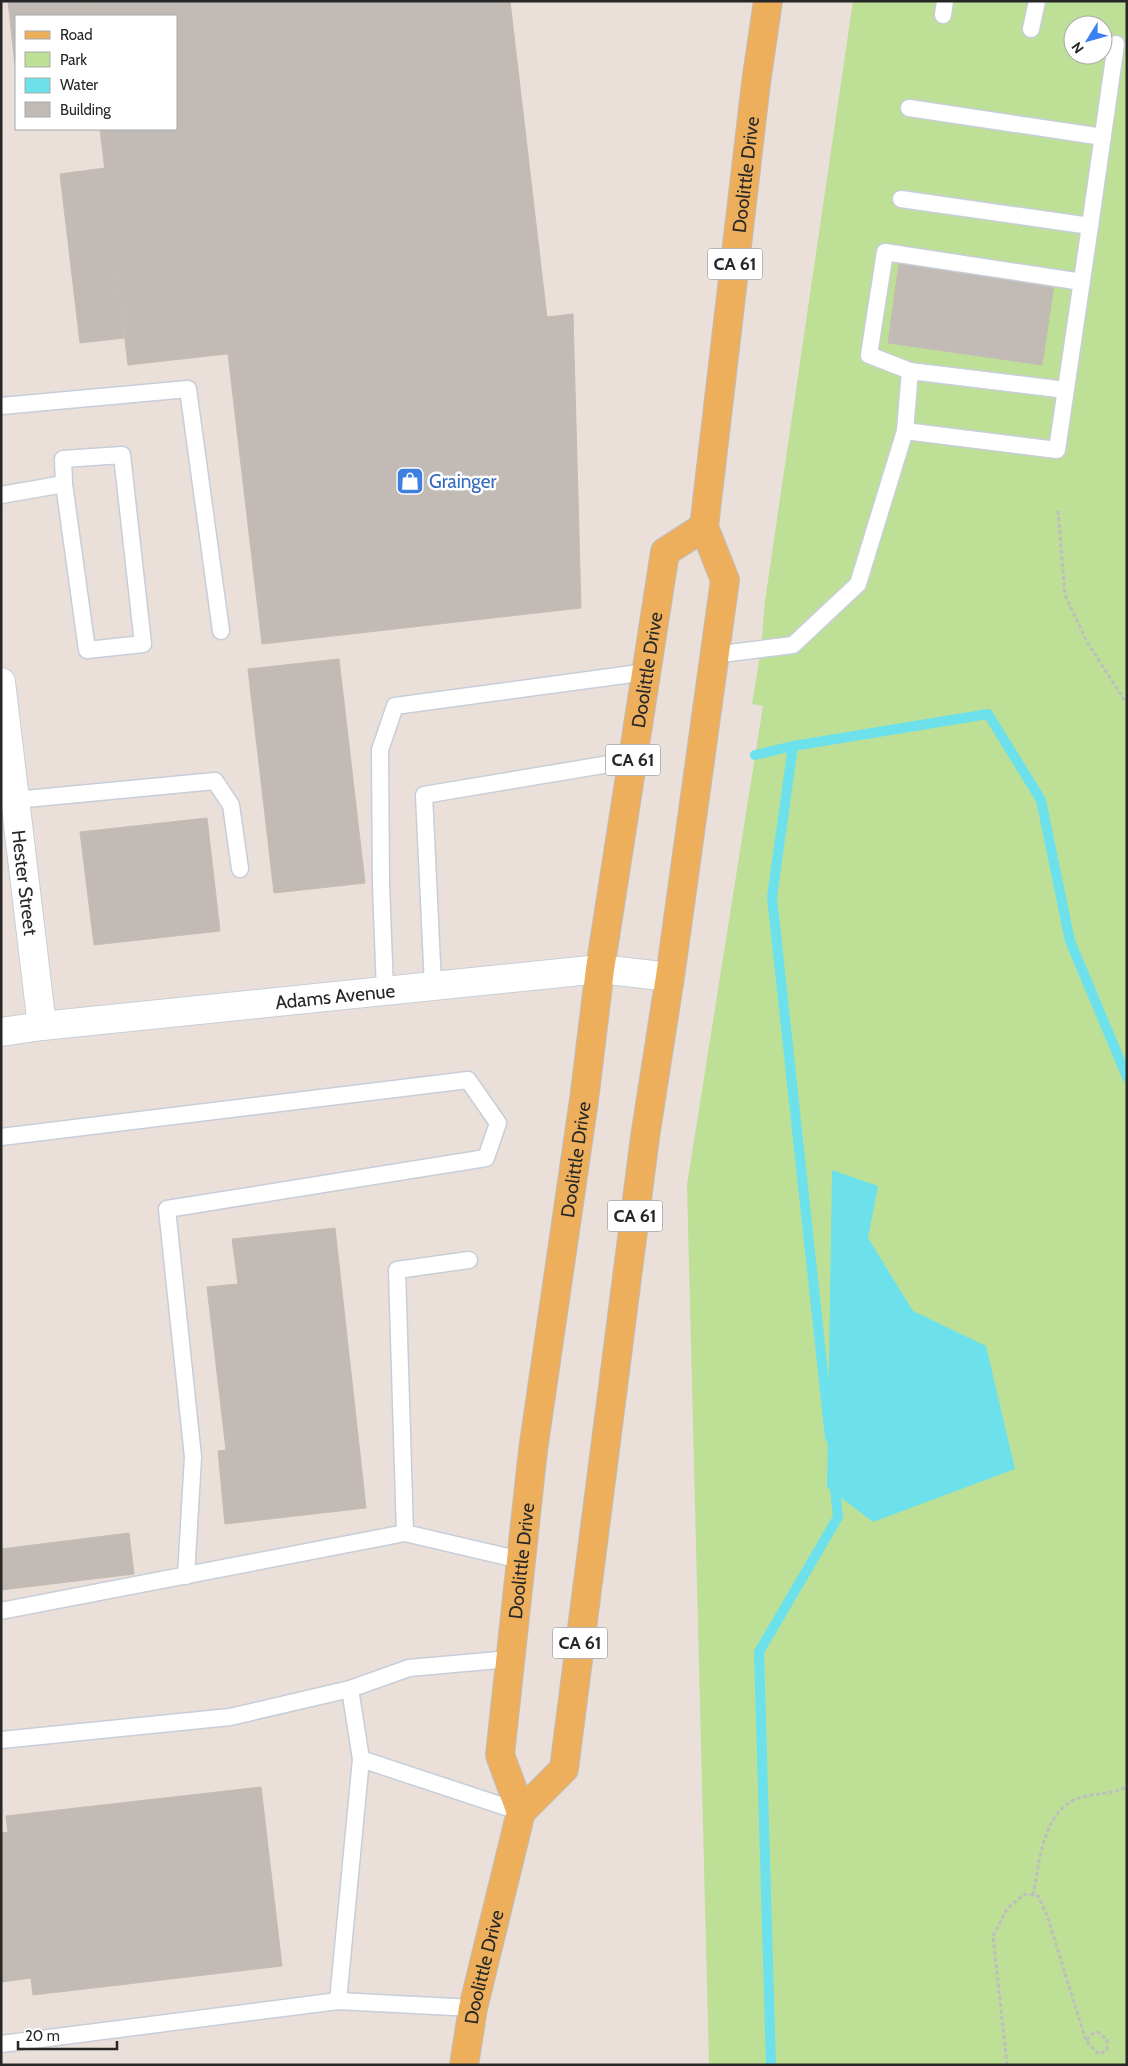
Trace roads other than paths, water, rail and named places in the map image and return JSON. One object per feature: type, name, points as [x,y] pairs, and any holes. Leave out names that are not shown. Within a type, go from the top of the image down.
[{"type":"main road","name":"Doolittle Drive","points":[[464,2065],[472,2008],[521,1812],[564,1769],[645,1137],[670,977],[725,580],[704,527],[756,83],[768,1]]},
{"type":"main road","name":"Doolittle Drive","points":[[521,1812],[500,1755],[533,1450],[600,968],[665,552],[704,527]]},
{"type":"street","name":"Hester Street","points":[[1,682],[11,815],[42,1026]]},
{"type":"street","name":"Adams Avenue","points":[[1,1032],[42,1026],[600,968],[670,977]]},
{"type":"lane","points":[[1031,30],[1036,1]]},
{"type":"lane","points":[[905,431],[1057,450],[1116,44]]},
{"type":"lane","points":[[909,108],[1103,137]]},
{"type":"lane","points":[[901,199],[1090,226]]},
{"type":"lane","points":[[1066,390],[910,371],[869,356],[885,252],[1082,282]]},
{"type":"lane","points":[[714,655],[793,645],[858,584],[905,431],[910,371]]},
{"type":"lane","points":[[1,406],[188,390],[221,631]]},
{"type":"lane","points":[[122,455],[143,644],[87,650],[64,484],[64,459],[122,455]]},
{"type":"lane","points":[[1,495],[64,484]]},
{"type":"lane","points":[[385,991],[380,884],[380,750],[395,706],[646,672]]},
{"type":"lane","points":[[433,985],[424,795],[633,760]]},
{"type":"lane","points":[[11,815],[216,781],[231,805],[240,868]]},
{"type":"lane","points":[[1,1138],[468,1080],[498,1123],[486,1158],[167,1210],[193,1457],[186,1576]]},
{"type":"lane","points":[[405,1534],[397,1270],[470,1260]]},
{"type":"lane","points":[[1,1611],[405,1534],[521,1560]]},
{"type":"lane","points":[[1,1740],[230,1717],[350,1690],[409,1668],[510,1659]]},
{"type":"lane","points":[[338,2001],[361,1760],[350,1690]]},
{"type":"lane","points":[[361,1760],[521,1812]]},
{"type":"lane","points":[[1,2044],[338,2001],[472,2008]]},
{"type":"water","points":[[832,1170],[878,1186],[868,1238],[913,1311],[986,1346],[1015,1469],[873,1522],[827,1487]]},
{"type":"waterway","points":[[830,1438],[772,897],[793,746],[988,714],[1041,800],[1070,941],[1127,1077]]},
{"type":"waterway","points":[[755,755],[793,746]]},
{"type":"waterway","points":[[771,2065],[759,1652],[838,1517],[834,1480]]},
{"type":"place","name":"Grainger","points":[[410,481]]}]
